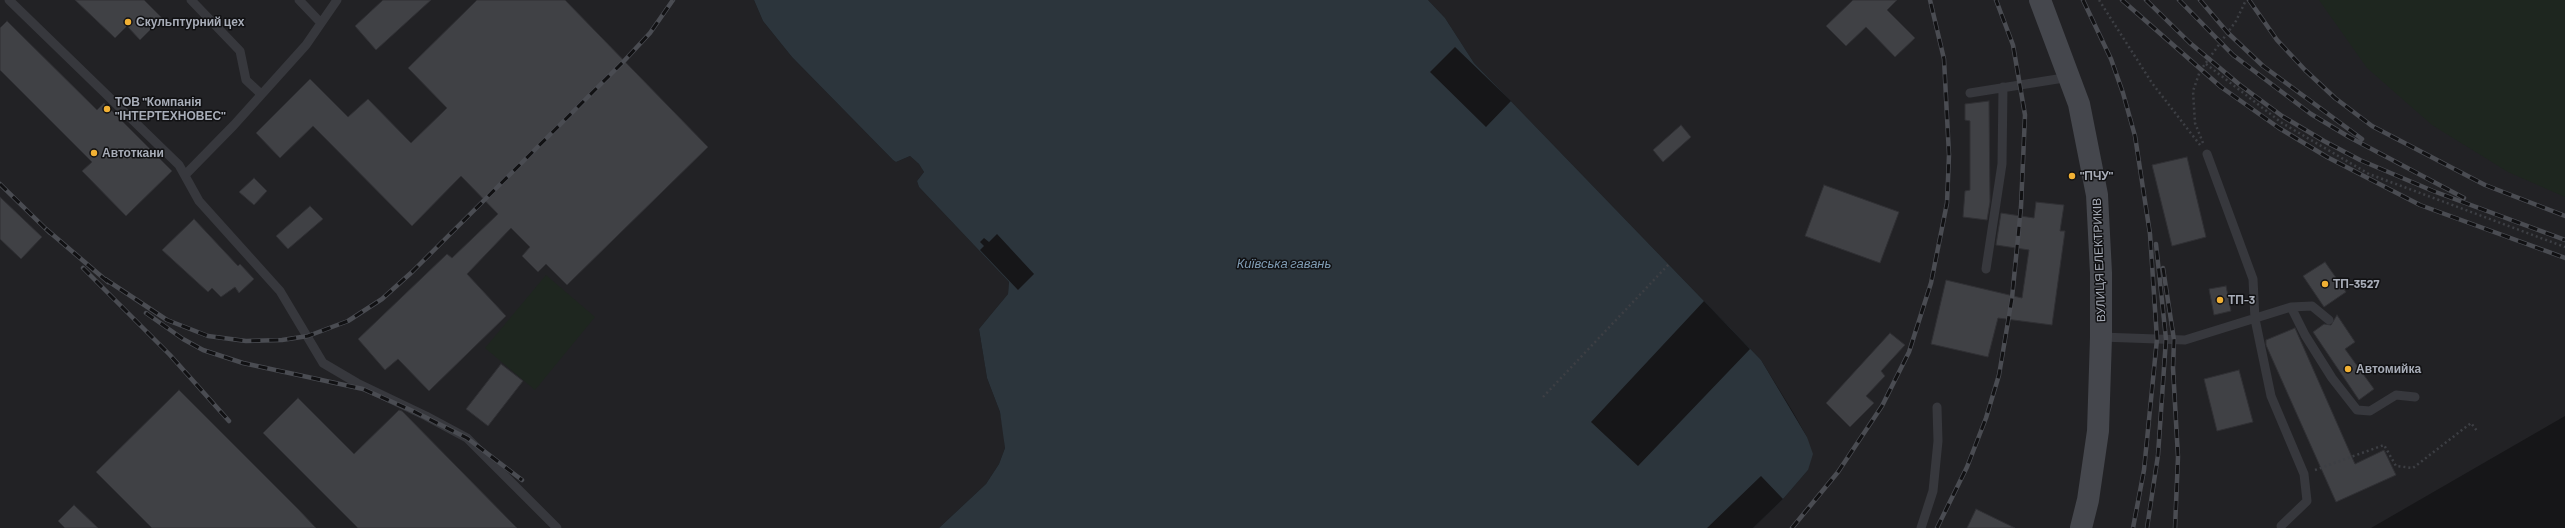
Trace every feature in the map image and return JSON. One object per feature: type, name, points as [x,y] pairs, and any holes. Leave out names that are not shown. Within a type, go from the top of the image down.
[{"type":"street","name":"ВУЛИЦЯ ЕЛЕКТРИКІВ","points":[[2040,0],[2079,104],[2097,195],[2101,336],[2098,431],[2088,500],[2081,528]]},
{"type":"lane","points":[[10,0],[179,165],[199,201],[280,291],[324,363],[357,383],[426,416],[467,438],[557,528]]},
{"type":"lane","points":[[192,0],[240,51],[246,80],[261,94]]},
{"type":"lane","points":[[299,0],[321,23]]},
{"type":"lane","points":[[185,175],[306,45],[337,0]]},
{"type":"lane","points":[[1970,93],[2070,77]]},
{"type":"lane","points":[[1986,269],[2002,164],[2003,87]]},
{"type":"lane","points":[[2207,154],[2253,279],[2255,319],[2271,396],[2304,474],[2306,501],[2281,526]]},
{"type":"lane","points":[[2101,336],[2186,340],[2291,307],[2312,306],[2330,320]]},
{"type":"lane","points":[[2291,307],[2313,348],[2357,410],[2370,411],[2396,395],[2415,397]]},
{"type":"lane","points":[[1921,528],[1933,491],[1938,441],[1937,407]]},
{"type":"path","points":[[2099,0],[2152,83],[2207,154]]},
{"type":"path","points":[[2207,154],[2195,123],[2193,91],[2200,71],[2236,21],[2246,0]]},
{"type":"path","points":[[2206,64],[2282,123],[2369,174],[2565,247]]},
{"type":"path","points":[[1543,397],[1669,264]]},
{"type":"path","points":[[2304,474],[2384,445],[2396,466],[2413,468],[2471,423],[2477,431]]},
{"type":"shaded area","points":[[0,0],[754,0],[763,21],[792,57],[893,160],[896,162],[910,156],[919,164],[924,172],[917,181],[919,187],[1009,282],[1008,294],[979,329],[987,378],[1000,412],[1004,433],[1005,448],[999,464],[986,484],[939,528],[0,528]]},
{"type":"shaded area","points":[[1428,0],[2394,0],[2565,158],[2565,416],[2371,528],[1753,528],[1783,499],[1808,470],[1807,437],[1761,360],[1474,63],[1445,18]]},
{"type":"shaded area","points":[[2319,0],[2565,0],[2565,197],[2508,172],[2432,125],[2367,68]]},
{"type":"shaded area","points":[[546,275],[595,317],[535,390],[485,348]]},
{"type":"water","name":"Київська гавань","points":[[754,0],[1428,0],[1445,18],[1474,63],[1761,360],[1807,437],[1813,454],[1808,470],[1783,499],[1753,528],[939,528],[986,484],[999,464],[1005,448],[1000,412],[987,378],[979,329],[1008,294],[1009,282],[919,187],[917,181],[924,172],[919,164],[910,156],[896,162],[893,160],[792,57],[763,21]]},
{"type":"pier","points":[[1455,47],[1511,101],[1486,127],[1430,72]]},
{"type":"pier","points":[[997,234],[1034,274],[1018,290],[980,250],[984,246],[980,242],[984,238],[989,242]]},
{"type":"pier","points":[[1704,301],[1750,349],[1638,466],[1591,422]]},
{"type":"pier","points":[[1761,476],[1783,499],[1753,528],[1707,528]]},
{"type":"building","name":"Скульптурний цех","points":[[75,0],[144,0],[162,18],[140,40],[127,26],[115,38]]},
{"type":"building","points":[[383,0],[431,0],[376,50],[355,26]]},
{"type":"building","points":[[477,0],[565,0],[708,147],[567,285],[546,264],[538,272],[522,256],[530,247],[511,228],[467,274],[506,316],[429,391],[398,359],[385,370],[358,339],[447,254],[452,258],[498,214],[461,176],[412,226],[313,126],[280,158],[256,133],[310,79],[348,117],[368,99],[411,143],[447,108],[408,68]]},
{"type":"building","points":[[1853,0],[1897,0],[1887,10],[1915,38],[1895,57],[1866,27],[1846,46],[1826,26]]},
{"type":"building","points":[[7,21],[97,110],[104,103],[172,171],[126,216],[82,171],[92,162],[0,70],[0,28]]},
{"type":"building","points":[[1989,101],[1990,202],[1987,220],[1963,217],[1965,191],[1970,190],[1970,121],[1965,120],[1965,104]]},
{"type":"building","points":[[1681,125],[1691,137],[1663,162],[1653,150]]},
{"type":"building","points":[[2187,157],[2206,237],[2172,246],[2152,165]]},
{"type":"building","points":[[254,178],[267,191],[254,205],[239,192]]},
{"type":"building","points":[[1824,185],[1899,212],[1880,263],[1805,236]]},
{"type":"building","points":[[0,197],[42,237],[21,259],[0,239]]},
{"type":"building","points":[[2036,202],[2064,205],[2060,231],[2065,231],[2052,325],[1998,318],[1988,357],[1931,344],[1946,280],[2022,298],[2029,250],[1996,245],[2001,213],[2034,218]]},
{"type":"building","points":[[310,206],[323,219],[288,249],[276,236]]},
{"type":"building","points":[[194,219],[238,266],[240,264],[254,279],[239,293],[235,287],[221,297],[212,288],[208,292],[162,250]]},
{"type":"building","name":"ТП-3527","points":[[2325,262],[2346,292],[2324,307],[2303,276]]},
{"type":"building","name":"ТП-3","points":[[2226,286],[2231,311],[2214,315],[2209,289]]},
{"type":"building","name":"Автомийка","points":[[2337,315],[2355,342],[2345,349],[2374,389],[2359,400],[2313,332],[2324,324],[2331,325]]},
{"type":"building","points":[[2295,328],[2355,464],[2384,450],[2396,475],[2336,502],[2266,345],[2266,340]]},
{"type":"building","points":[[1890,333],[1905,345],[1881,371],[1885,376],[1866,396],[1874,403],[1850,427],[1826,403]]},
{"type":"building","points":[[501,364],[523,381],[488,426],[466,409]]},
{"type":"building","points":[[2239,370],[2253,422],[2217,431],[2204,379]]},
{"type":"building","points":[[179,390],[316,528],[152,528],[96,472]]},
{"type":"building","points":[[298,398],[354,454],[399,410],[402,411],[517,528],[358,528],[263,433]]},
{"type":"building","points":[[74,505],[98,528],[65,528],[58,521]]},
{"type":"building","points":[[1976,509],[2015,528],[1967,528]]},
{"type":"railway","points":[[105,279],[167,320],[208,336],[246,341],[282,340],[308,336],[348,321],[382,299],[412,272],[624,61],[650,33],[673,0]]},
{"type":"railway","points":[[1792,528],[1838,472],[1882,406],[1909,352],[1931,283],[1947,203],[1949,155],[1944,59],[1930,0]]},
{"type":"railway","points":[[1937,528],[1967,467],[1986,418],[1999,375],[2012,298],[2021,207],[2025,115],[2013,45],[1996,0]]},
{"type":"railway","points":[[2083,0],[2111,59],[2123,93],[2135,136],[2150,234],[2157,339],[2144,470],[2133,528]]},
{"type":"railway","points":[[2122,0],[2221,87],[2279,128],[2327,157],[2420,205],[2565,258]]},
{"type":"railway","points":[[2146,0],[2190,43],[2240,85],[2282,116],[2324,141],[2360,160],[2433,191],[2565,240]]},
{"type":"railway","points":[[2179,0],[2233,55],[2311,114],[2349,137],[2464,198]]},
{"type":"railway","points":[[2200,0],[2228,33],[2263,66],[2362,139]]},
{"type":"railway","points":[[2249,0],[2277,40],[2305,70],[2335,98],[2372,126],[2485,185],[2565,216]]},
{"type":"railway","points":[[0,184],[50,233]]},
{"type":"railway","points":[[46,229],[108,282]]},
{"type":"railway","points":[[2147,528],[2158,455],[2166,339],[2156,244]]},
{"type":"railway","points":[[83,268],[170,355],[229,421]]},
{"type":"railway","points":[[2163,268],[2174,340],[2173,368],[2178,457],[2175,528]]},
{"type":"railway","points":[[146,313],[183,339],[203,350],[243,363],[363,389],[413,411],[467,438],[522,480]]},
{"type":"place","name":"Скульптурний цех","points":[[128,22]]},
{"type":"place","name":"ТОВ \"Компанія \"ІНТЕРТЕХНОВЕС\"","points":[[107,109]]},
{"type":"place","name":"Автоткани","points":[[94,153]]},
{"type":"place","name":"\"ПЧУ\"","points":[[2072,176]]},
{"type":"place","name":"ТП-3527","points":[[2325,284]]},
{"type":"place","name":"ТП-3","points":[[2220,300]]},
{"type":"place","name":"Автомийка","points":[[2348,369]]}]
